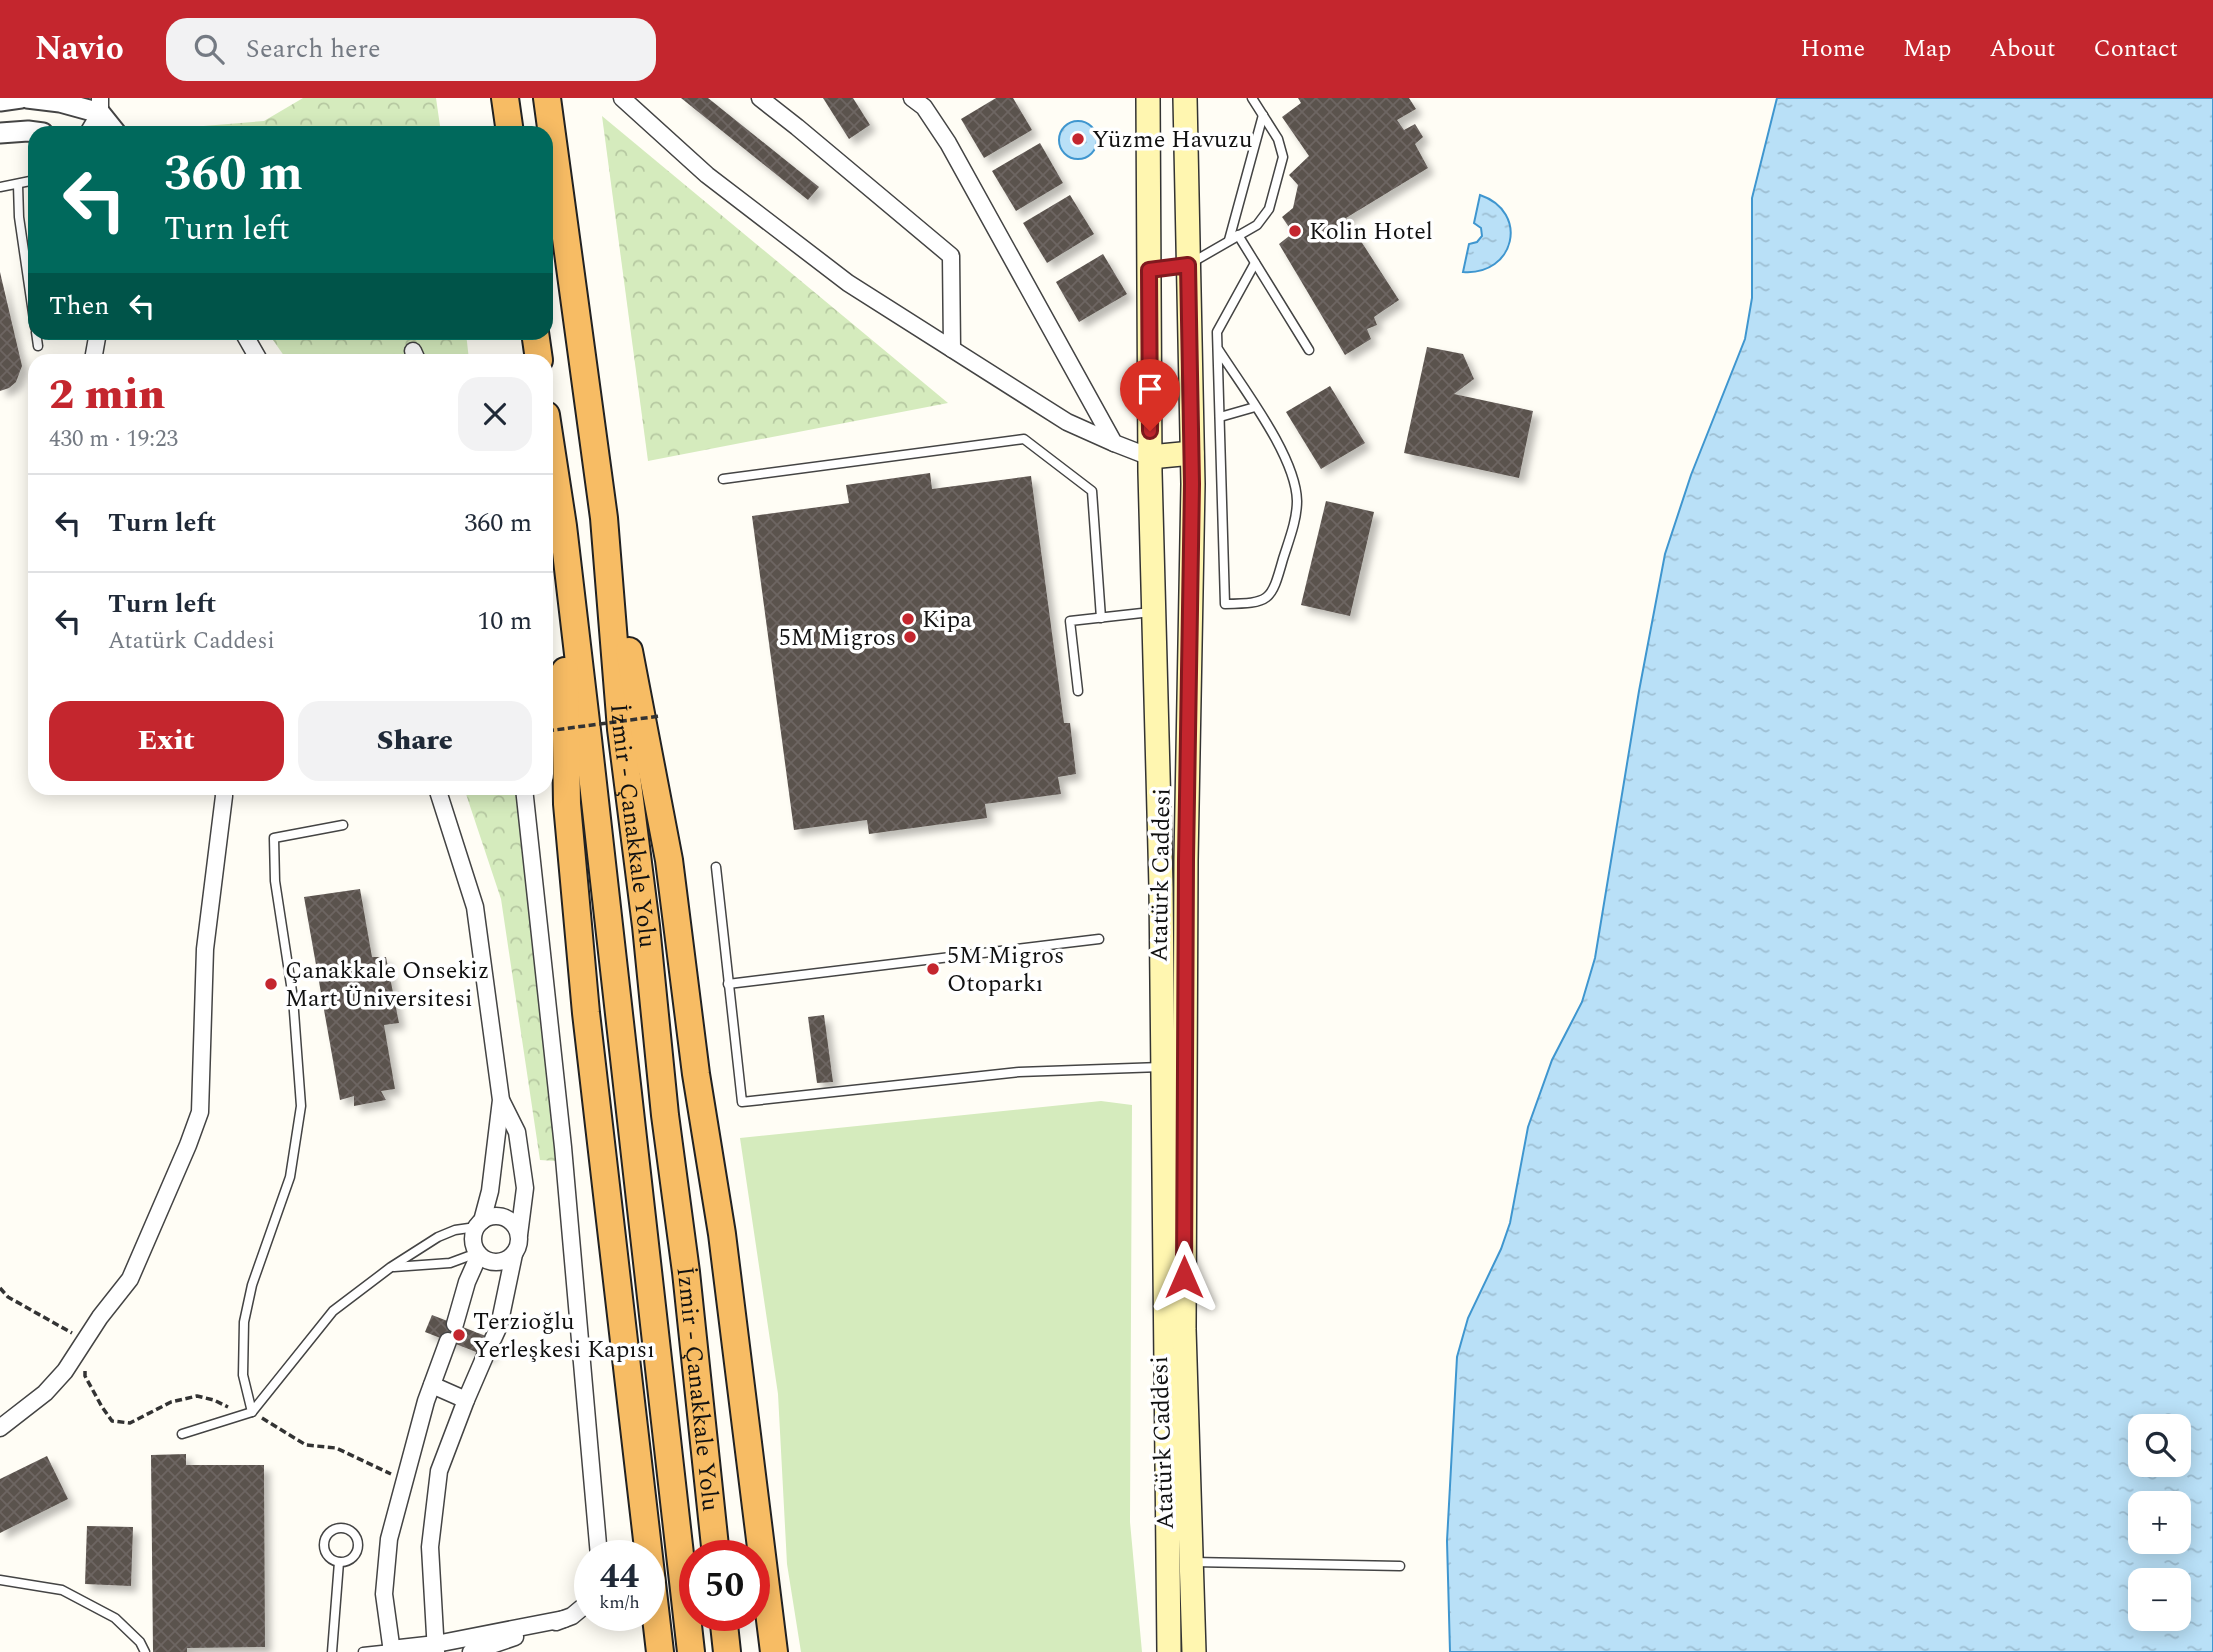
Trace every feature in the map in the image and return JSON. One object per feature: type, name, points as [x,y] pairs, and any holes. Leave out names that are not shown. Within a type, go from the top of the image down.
[{"type":"highway","points":[[505,98],[509,126]]},
{"type":"highway","name":"İzmir - Çanakkale Yolu","points":[[547,98],[551,126]]},
{"type":"highway","name":"İzmir - Çanakkale Yolu","points":[[553,142],[604,518],[621,729],[646,926],[665,1115],[686,1272],[714,1540]]},
{"type":"highway","points":[[553,467],[563,526],[567,804],[586,1013],[660,1652]]},
{"type":"highway","points":[[604,518],[669,860],[696,1074],[722,1234],[774,1652]]},
{"type":"highway","name":"İzmir - Çanakkale Yolu","points":[[563,526],[691,1652]]},
{"type":"highway","points":[[725,1631],[727,1652]]},
{"type":"main road","name":"Atatürk Caddesi","points":[[1148,98],[1150,457],[1161,887],[1169,1652]]},
{"type":"main road","name":"Atatürk Caddesi","points":[[1185,98],[1192,453],[1184,1329],[1195,1652]]},
{"type":"main road","points":[[1149,270],[1188,265]]},
{"type":"main road","points":[[1150,457],[1192,453]]},
{"type":"main road","points":[[1161,1067],[1185,1067]]},
{"type":"street","points":[[0,101],[21,98]]},
{"type":"street","points":[[27,98],[100,105]]},
{"type":"street","points":[[622,98],[708,175],[848,284],[1067,422],[1150,457]]},
{"type":"street","points":[[760,98],[951,256],[951,349]]},
{"type":"street","points":[[778,98],[797,127]]},
{"type":"street","points":[[912,98],[924,107],[948,143],[1114,443]]},
{"type":"street","points":[[91,126],[100,105]]},
{"type":"street","points":[[100,105],[112,126]]},
{"type":"street","points":[[0,134],[28,131]]},
{"type":"street","points":[[0,1428],[45,1393],[65,1371],[130,1279],[157,1221],[200,1112],[205,949],[224,795]]},
{"type":"street","points":[[439,795],[475,907],[501,1100],[490,1191],[472,1241],[478,1254],[492,1262],[508,1259],[514,1254]]},
{"type":"street","points":[[525,795],[563,1147],[598,1540]]},
{"type":"street","points":[[493,1339],[499,1326],[519,1235],[526,1188],[517,1132],[501,1100]]},
{"type":"street","points":[[479,1224],[496,1216],[504,1217],[511,1222],[519,1235]]},
{"type":"street","points":[[455,1324],[478,1254]]},
{"type":"street","points":[[448,1341],[432,1385],[389,1539],[384,1594],[392,1651],[436,1648],[564,1619]]},
{"type":"street","points":[[436,1648],[430,1547],[439,1471],[485,1356]]},
{"type":"street","points":[[432,1385],[466,1401]]},
{"type":"street","points":[[471,1652],[574,1614]]},
{"type":"lane","points":[[1188,265],[1257,225],[1269,209],[1283,157],[1278,139],[1252,98]]},
{"type":"lane","points":[[1229,240],[1263,115]]},
{"type":"lane","points":[[0,187],[28,182]]},
{"type":"lane","points":[[18,185],[19,216],[28,278]]},
{"type":"lane","points":[[1238,235],[1309,350]]},
{"type":"lane","points":[[1218,349],[1289,467],[1297,501],[1275,590],[1264,600],[1255,603],[1225,604],[1217,332],[1255,263]]},
{"type":"lane","points":[[37,340],[38,346]]},
{"type":"lane","points":[[1220,417],[1255,407]]},
{"type":"lane","points":[[723,479],[1024,439],[1093,491],[1101,618]]},
{"type":"lane","points":[[1078,691],[1070,621],[1154,612]]},
{"type":"lane","points":[[252,1412],[243,1375],[244,1322],[252,1285],[290,1177],[301,1106],[293,998],[275,881],[274,838],[343,825]]},
{"type":"lane","points":[[716,867],[742,1102],[1019,1072],[1161,1067]]},
{"type":"lane","points":[[729,984],[1099,939]]},
{"type":"lane","points":[[181,1434],[252,1412],[333,1311],[391,1267],[438,1237],[479,1224]]},
{"type":"lane","points":[[391,1267],[450,1263],[478,1254]]},
{"type":"lane","points":[[341,1528],[355,1536],[358,1546],[354,1557],[339,1562],[329,1557],[324,1547],[327,1536],[341,1528]]},
{"type":"lane","points":[[332,1652],[339,1562]]},
{"type":"lane","points":[[1192,1562],[1400,1566]]},
{"type":"lane","points":[[0,1580],[62,1590],[114,1618],[140,1642],[145,1652]]},
{"type":"lane","points":[[363,1652],[392,1651]]},
{"type":"path","points":[[553,730],[660,716]]},
{"type":"path","points":[[0,1288],[8,1297],[86,1340],[85,1376],[112,1421],[130,1423],[171,1402],[197,1396],[214,1400],[229,1408],[252,1412],[306,1445],[336,1448],[405,1480]]},
{"type":"green space","points":[[303,98],[436,98],[440,126],[203,126],[264,121]]},
{"type":"green space","points":[[602,116],[948,403],[648,461]]},
{"type":"green space","points":[[273,340],[467,340],[468,354],[283,354]]},
{"type":"green space","points":[[466,795],[517,795],[534,907],[556,1161],[540,1160],[501,899]]},
{"type":"green space","points":[[1101,1101],[1132,1105],[1130,1522],[1142,1652],[801,1652],[787,1564],[778,1394],[740,1138]]},
{"type":"water","points":[[1777,98],[2213,98],[2213,1652],[1450,1652],[1447,1541],[1457,1357],[1468,1318],[1501,1249],[1510,1223],[1528,1127],[1552,1060],[1582,1002],[1595,958],[1639,691],[1665,554],[1691,475],[1745,339],[1752,298],[1752,198]]},
{"type":"water","name":"Yüzme Havuzu","points":[[1078,121],[1092,126],[1097,140],[1092,154],[1078,159],[1064,154],[1059,140],[1064,126]]},
{"type":"water","points":[[1480,195],[1496,203],[1506,215],[1510,241],[1495,264],[1481,271],[1463,272],[1469,244],[1477,242],[1482,236],[1481,228],[1474,223]]},
{"type":"building","points":[[681,98],[708,98],[819,187],[808,200]]},
{"type":"building","points":[[823,98],[853,98],[870,125],[849,139]]},
{"type":"building","points":[[996,98],[1013,98],[1032,130],[984,158],[961,119]]},
{"type":"building","points":[[1298,98],[1409,98],[1416,109],[1397,120],[1404,130],[1415,124],[1423,137],[1415,144],[1428,168],[1346,218],[1399,300],[1374,317],[1377,325],[1367,329],[1371,339],[1345,355],[1279,244],[1293,233],[1282,217],[1293,208],[1298,185],[1289,175],[1309,156],[1282,117],[1301,103]]},
{"type":"building","points":[[1040,143],[1063,183],[1016,211],[992,171]]},
{"type":"building","points":[[1070,195],[1094,234],[1047,263],[1023,223]]},
{"type":"building","points":[[1103,254],[1127,294],[1079,322],[1056,282]]},
{"type":"building","points":[[0,272],[22,366],[16,382],[0,391]]},
{"type":"building","points":[[1427,347],[1463,354],[1474,379],[1454,394],[1533,411],[1519,478],[1404,453]]},
{"type":"building","points":[[1330,386],[1365,443],[1321,469],[1286,412]]},
{"type":"building","name":"Kipa","points":[[930,473],[932,489],[1031,476],[1064,723],[1070,723],[1076,774],[1058,777],[1061,794],[985,804],[987,818],[869,834],[867,820],[794,830],[752,516],[849,503],[846,485]]},
{"type":"building","points":[[1326,501],[1374,512],[1350,616],[1301,605]]},
{"type":"building","points":[[360,889],[372,957],[386,957],[399,1023],[384,1025],[395,1089],[381,1091],[386,1100],[354,1106],[354,1096],[340,1100],[304,897]]},
{"type":"building","points":[[824,1015],[833,1082],[817,1083],[808,1017]]},
{"type":"building","name":"Terzioğlu Yerleşkesi Kapısı","points":[[432,1315],[496,1340],[489,1357],[425,1332]]},
{"type":"building","points":[[186,1454],[186,1465],[264,1465],[265,1647],[187,1648],[187,1652],[153,1652],[151,1455]]},
{"type":"building","points":[[47,1456],[68,1499],[0,1533],[0,1479]]},
{"type":"building","points":[[87,1526],[133,1527],[131,1586],[85,1584]]},
{"type":"place","name":"Yüzme Havuzu","points":[[1078,139]]},
{"type":"place","name":"Kolin Hotel","points":[[1295,231]]},
{"type":"place","name":"Kipa","points":[[908,619]]},
{"type":"place","name":"5M Migros","points":[[910,637]]},
{"type":"place","name":"5M Migros Otoparkı","points":[[933,969]]},
{"type":"place","name":"Çanakkale Onsekiz Mart Üniversitesi","points":[[271,984]]},
{"type":"place","name":"Terzioğlu Yerleşkesi Kapısı","points":[[459,1335]]},
{"type":"route","points":[[1150,431],[1149,270],[1188,265],[1192,484],[1186,860],[1184,1277]]}]
